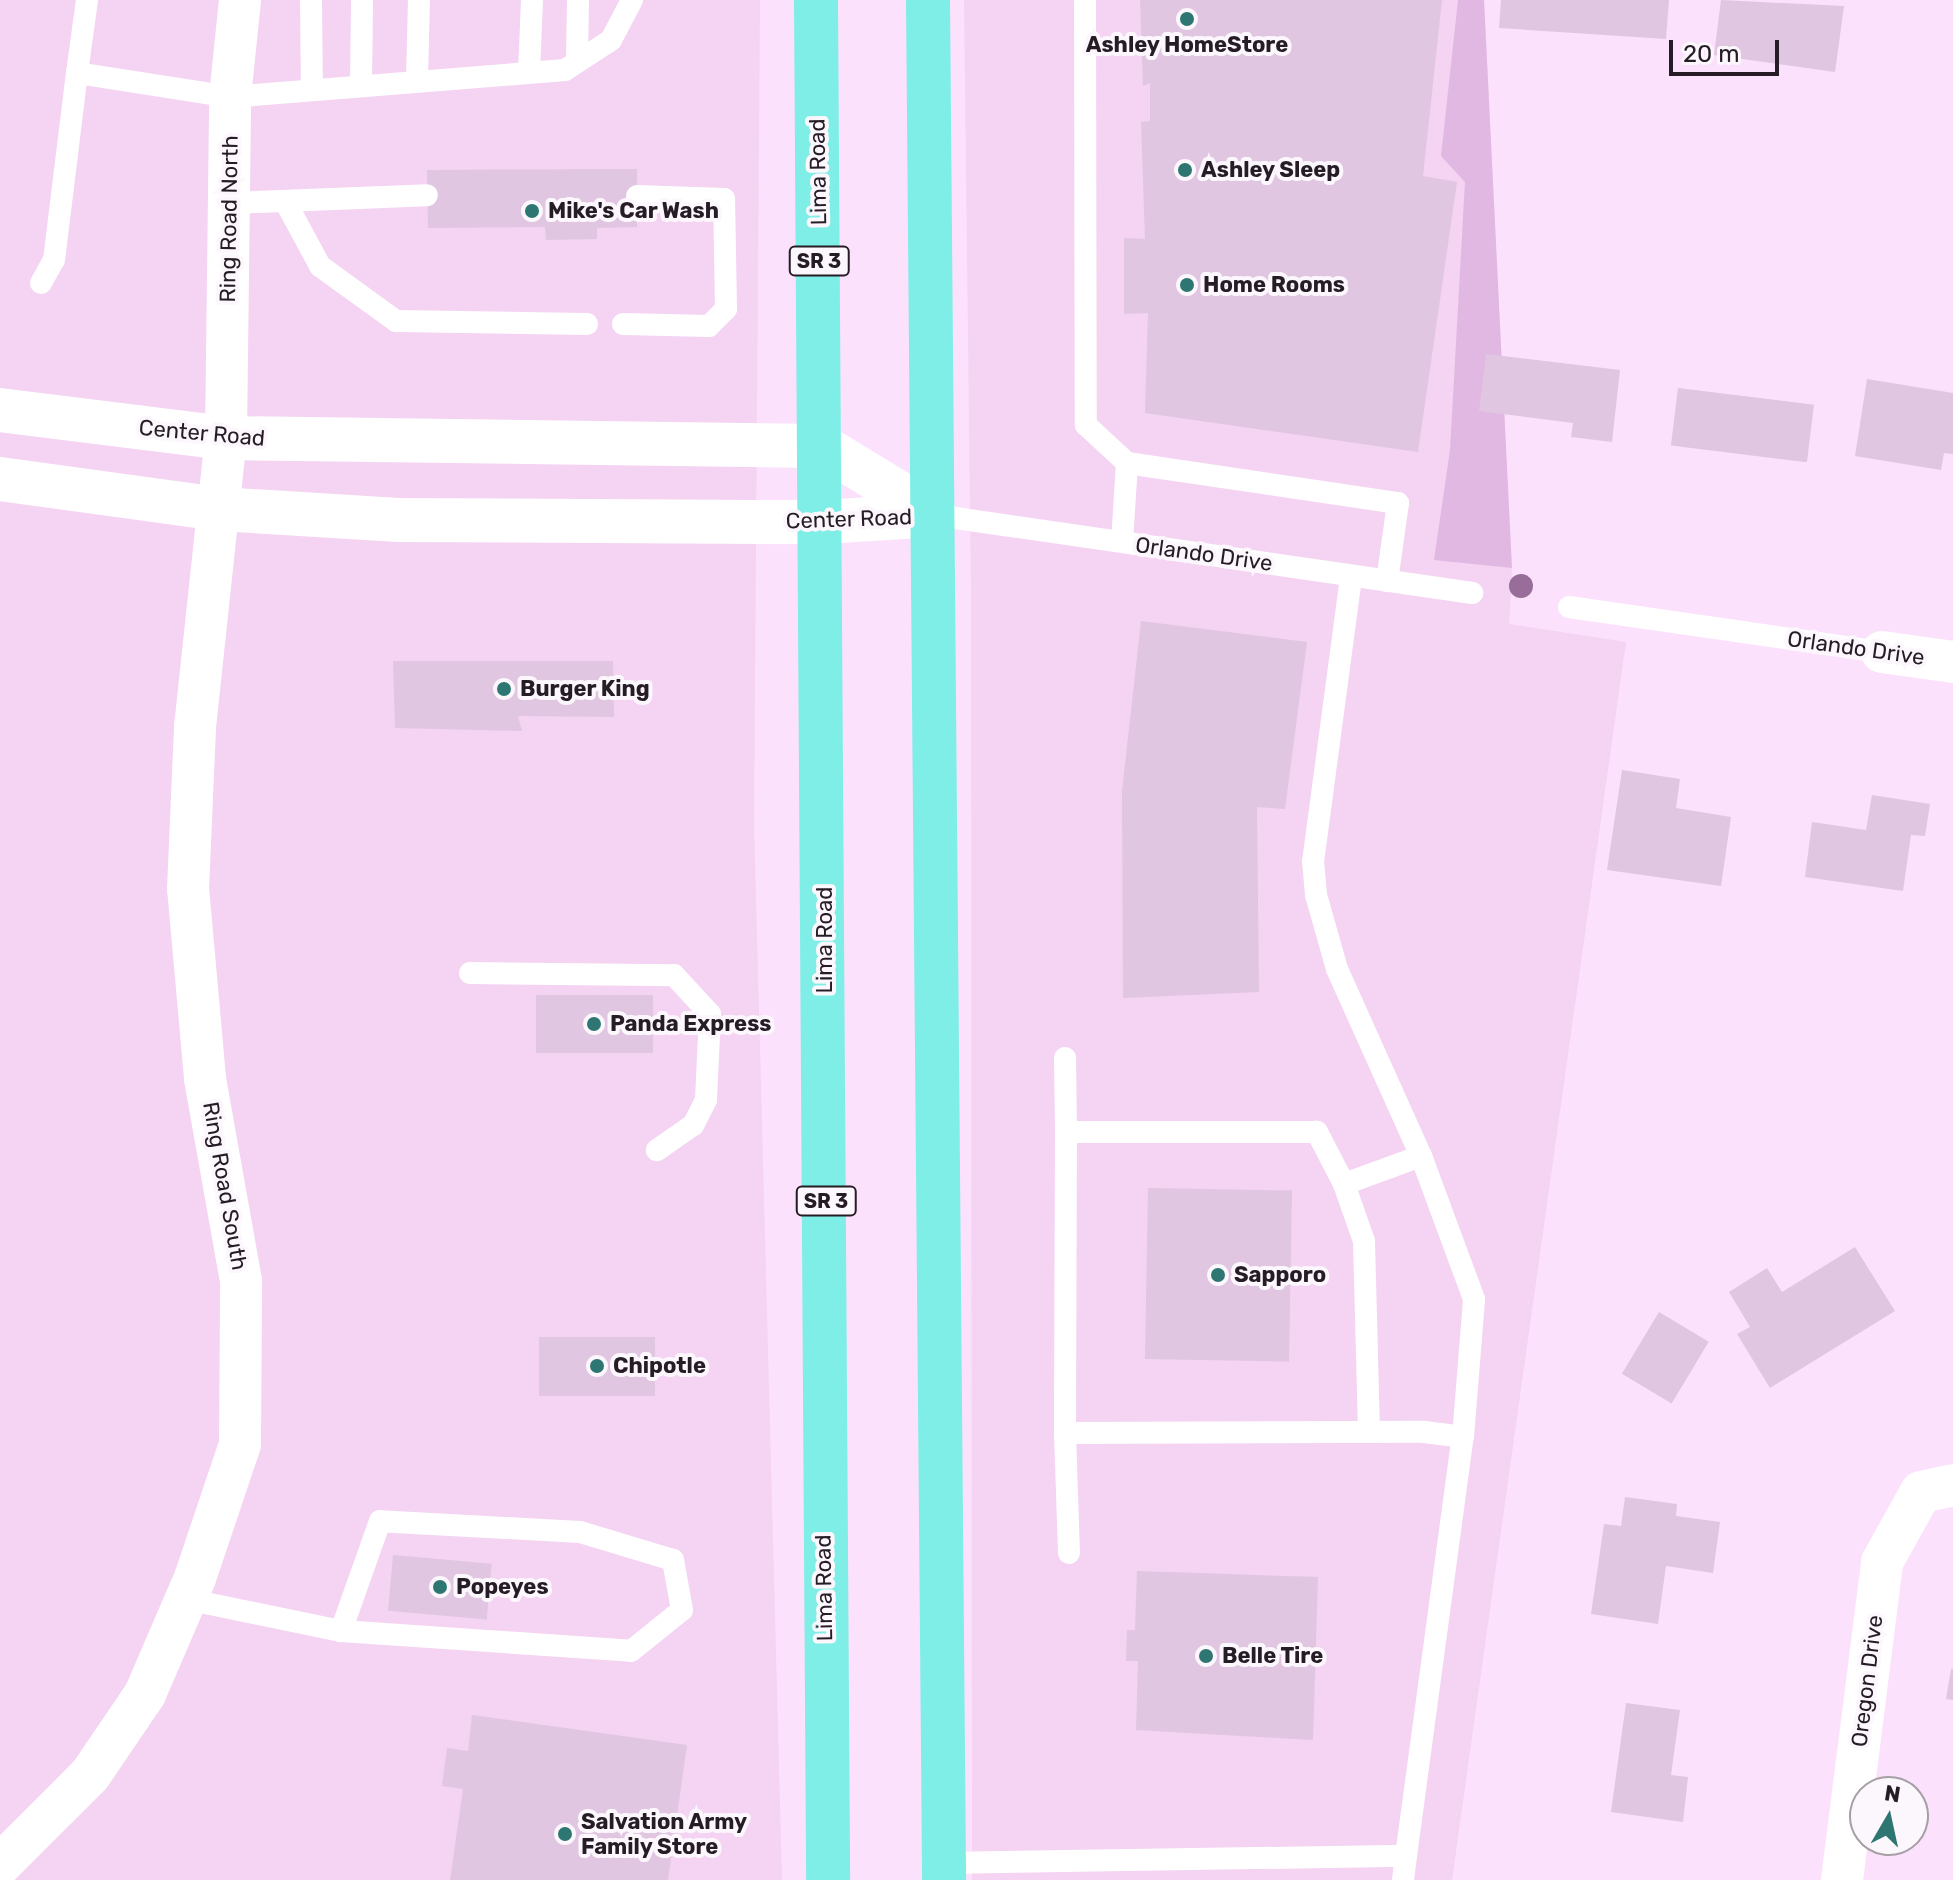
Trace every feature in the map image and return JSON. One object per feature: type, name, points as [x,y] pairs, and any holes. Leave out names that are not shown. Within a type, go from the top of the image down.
[{"type":"highway","name":"Lima Road","points":[[816,0],[823,522],[828,1880]]},
{"type":"highway","points":[[928,0],[935,515],[944,1872]]},
{"type":"street","name":"Ring Road North","points":[[226,438],[232,203],[230,97],[240,0]]},
{"type":"street","name":"Center Road","points":[[0,410],[226,438],[822,446],[935,515]]},
{"type":"street","name":"Ring Road South","points":[[0,1865],[90,1775],[119,1738],[145,1694],[186,1599],[240,1444],[241,1281],[205,1078],[188,889],[195,727],[226,438]]},
{"type":"street","name":"Center Road","points":[[0,479],[219,509],[399,520],[823,522],[935,515]]},
{"type":"street","name":"Orlando Drive","points":[[1882,652],[1953,662]]},
{"type":"street","name":"Oregon Drive","points":[[1842,1880],[1882,1562],[1937,1488]]},
{"type":"lane","points":[[41,283],[54,260],[87,0]]},
{"type":"lane","points":[[311,0],[312,89]]},
{"type":"lane","points":[[361,85],[362,0]]},
{"type":"lane","points":[[417,80],[419,0]]},
{"type":"lane","points":[[529,72],[532,0]]},
{"type":"lane","points":[[577,62],[578,0]]},
{"type":"lane","points":[[77,73],[230,97],[565,70],[611,40],[632,0]]},
{"type":"lane","points":[[1085,0],[1086,425],[1127,463],[1398,503],[1387,581]]},
{"type":"lane","points":[[232,203],[427,195]]},
{"type":"lane","points":[[623,324],[709,326],[726,309],[724,199],[637,196]]},
{"type":"lane","points":[[286,203],[320,266],[396,321],[587,324]]},
{"type":"lane","points":[[1122,542],[1127,463]]},
{"type":"lane","name":"Orlando Drive","points":[[935,515],[1472,593]]},
{"type":"lane","points":[[1351,576],[1313,862],[1316,895],[1337,969],[1421,1156],[1474,1299],[1463,1437],[1403,1880]]},
{"type":"lane","name":"Orlando Drive","points":[[1569,607],[1882,652]]},
{"type":"lane","points":[[470,973],[674,975],[710,1014],[706,1100],[693,1125],[657,1150]]},
{"type":"lane","points":[[1065,1058],[1065,1433],[1069,1553]]},
{"type":"lane","points":[[1066,1132],[1317,1132],[1344,1184],[1364,1241],[1369,1432]]},
{"type":"lane","points":[[1344,1184],[1421,1156]]},
{"type":"lane","points":[[1065,1433],[1369,1432],[1463,1437]]},
{"type":"lane","points":[[186,1599],[341,1631],[631,1651],[682,1610],[673,1560],[580,1532],[380,1521],[341,1631]]},
{"type":"lane","points":[[944,1872],[1406,1856]]},
{"type":"shaded area","points":[[0,0],[760,0],[754,822],[782,1880],[0,1880]]},
{"type":"shaded area","points":[[964,0],[1484,0],[1512,577],[1509,624],[1626,642],[1452,1880],[972,1880],[971,591]]},
{"type":"shaded area","points":[[1458,0],[1484,0],[1512,568],[1434,560],[1450,450],[1465,182],[1441,156]]},
{"type":"building","points":[[1140,0],[1442,0],[1423,176],[1457,182],[1418,452],[1145,413],[1148,313],[1124,314],[1124,238],[1145,239],[1141,122],[1150,121],[1150,83],[1143,86]]},
{"type":"building","points":[[1501,0],[1669,0],[1666,39],[1499,28]]},
{"type":"building","points":[[1721,0],[1844,6],[1835,72],[1714,55]]},
{"type":"building","name":"Mike's Car Wash","points":[[637,169],[637,227],[597,228],[597,239],[546,240],[545,227],[428,228],[427,170]]},
{"type":"building","points":[[1486,354],[1620,370],[1612,442],[1571,437],[1573,423],[1479,411]]},
{"type":"building","points":[[1867,379],[1953,393],[1953,454],[1944,453],[1941,470],[1855,456]]},
{"type":"building","points":[[1678,388],[1814,405],[1807,462],[1671,446]]},
{"type":"building","points":[[1141,621],[1307,642],[1285,809],[1257,807],[1259,992],[1123,998],[1122,791]]},
{"type":"building","name":"Burger King","points":[[393,661],[613,661],[614,717],[518,716],[522,731],[395,728]]},
{"type":"building","points":[[1622,770],[1680,779],[1676,808],[1731,817],[1721,886],[1607,870]]},
{"type":"building","points":[[1872,795],[1930,804],[1925,836],[1911,835],[1903,891],[1805,877],[1812,822],[1866,830]]},
{"type":"building","name":"Panda Express","points":[[536,995],[653,995],[653,1053],[536,1053]]},
{"type":"building","name":"Sapporo","points":[[1148,1188],[1292,1191],[1289,1361],[1145,1359]]},
{"type":"building","points":[[1855,1247],[1895,1311],[1770,1388],[1737,1334],[1750,1327],[1729,1292],[1767,1268],[1782,1292]]},
{"type":"building","points":[[1659,1312],[1709,1342],[1672,1404],[1622,1374]]},
{"type":"building","name":"Chipotle","points":[[539,1337],[655,1337],[655,1396],[539,1396]]},
{"type":"building","points":[[1625,1497],[1677,1504],[1676,1516],[1720,1522],[1713,1573],[1666,1566],[1658,1624],[1591,1614],[1604,1524],[1621,1526]]},
{"type":"building","name":"Popeyes","points":[[393,1555],[492,1564],[487,1619],[388,1611]]},
{"type":"building","points":[[1137,1571],[1318,1577],[1313,1740],[1136,1730],[1138,1661],[1126,1661],[1127,1630],[1135,1630]]},
{"type":"building","points":[[1953,1669],[1953,1700],[1946,1699]]},
{"type":"building","points":[[1626,1703],[1680,1710],[1671,1775],[1688,1777],[1683,1822],[1611,1812]]},
{"type":"building","name":"Salvation Army Family Store","points":[[472,1715],[687,1745],[668,1880],[450,1880],[463,1789],[442,1786],[447,1748],[468,1751]]},
{"type":"place","name":"Ashley HomeStore","points":[[1187,19]]},
{"type":"place","name":"Ashley Sleep","points":[[1185,170]]},
{"type":"place","name":"Mike's Car Wash","points":[[532,211]]},
{"type":"place","name":"Home Rooms","points":[[1187,285]]},
{"type":"place","name":"Burger King","points":[[504,689]]},
{"type":"place","name":"Panda Express","points":[[594,1024]]},
{"type":"place","name":"Sapporo","points":[[1218,1275]]},
{"type":"place","name":"Chipotle","points":[[597,1366]]},
{"type":"place","name":"Popeyes","points":[[440,1587]]},
{"type":"place","name":"Belle Tire","points":[[1206,1656]]},
{"type":"place","name":"Salvation Army Family Store","points":[[565,1834]]}]
